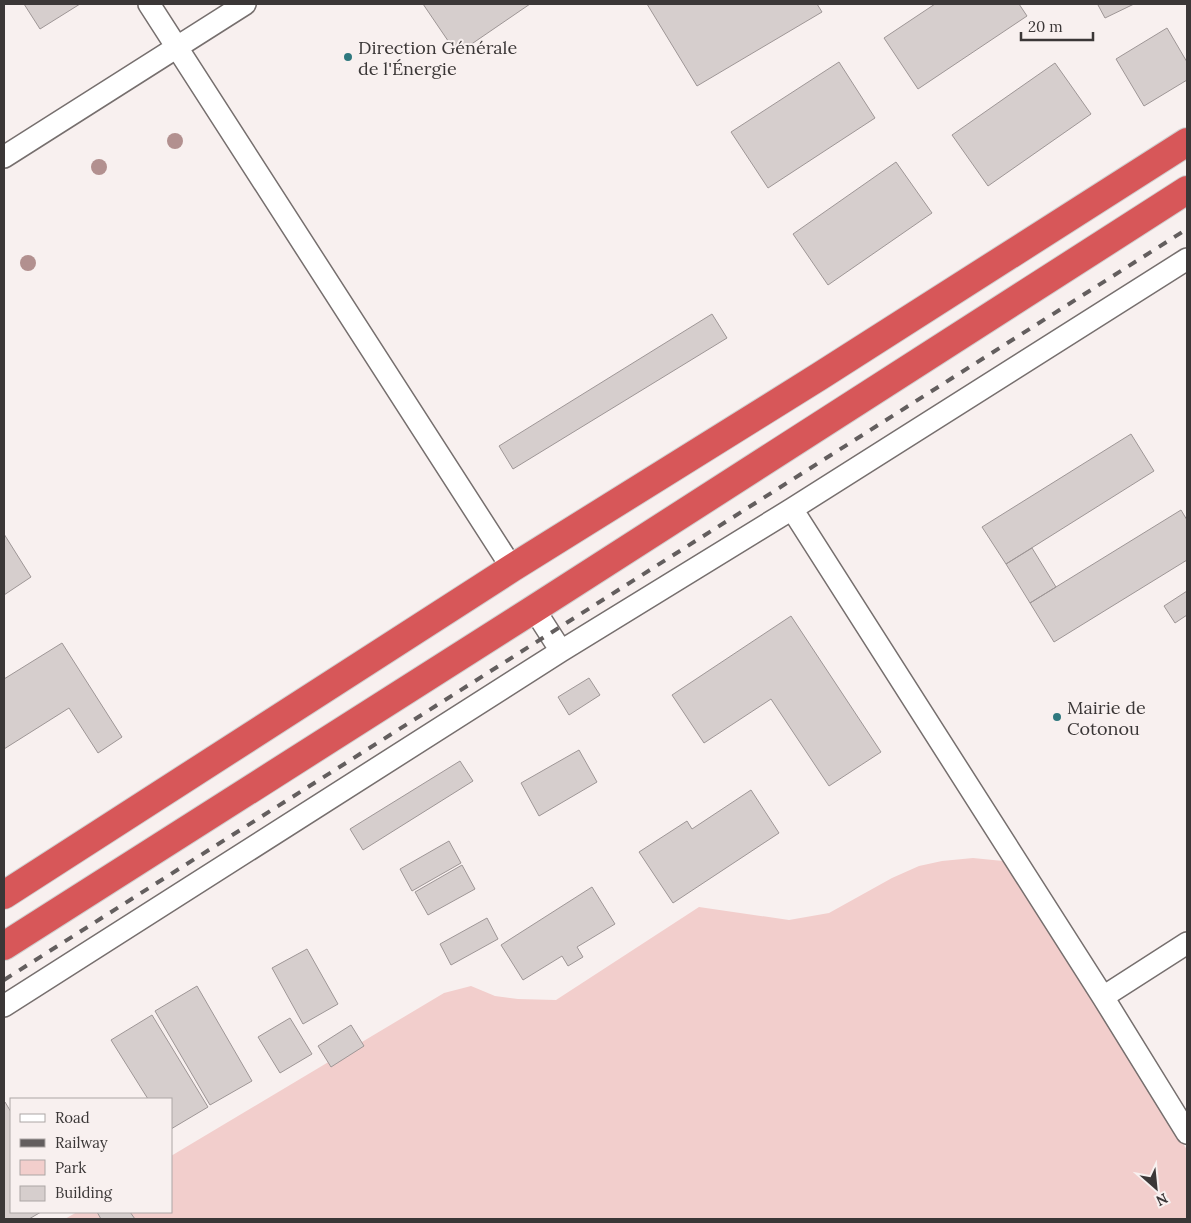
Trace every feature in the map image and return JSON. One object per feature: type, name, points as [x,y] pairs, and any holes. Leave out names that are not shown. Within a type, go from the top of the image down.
[{"type":"highway","points":[[4,895],[512,568],[836,366],[1187,142]]},
{"type":"highway","points":[[4,946],[1187,190]]},
{"type":"street","points":[[149,4],[512,568]]},
{"type":"street","points":[[4,157],[245,4]]},
{"type":"street","points":[[4,1006],[561,652],[792,509],[1187,259]]},
{"type":"street","points":[[792,509],[1187,1133]]},
{"type":"street","points":[[534,609],[561,652]]},
{"type":"street","points":[[1103,998],[1187,943]]},
{"type":"green space","points":[[973,858],[1003,861],[1011,868],[1187,1150],[1187,1219],[65,1219],[75,1213],[172,1213],[172,1155],[444,993],[471,986],[495,996],[556,1000],[699,907],[789,920],[829,913],[892,878],[919,866],[942,861]]},
{"type":"building","points":[[24,4],[80,4],[40,29]]},
{"type":"building","points":[[423,4],[530,4],[457,54]]},
{"type":"building","points":[[647,4],[817,4],[822,12],[697,86]]},
{"type":"building","points":[[935,4],[1019,4],[1027,16],[918,89],[884,38]]},
{"type":"building","points":[[1099,4],[1134,4],[1105,18]]},
{"type":"building","points":[[1167,28],[1187,62],[1187,80],[1144,106],[1116,59]]},
{"type":"building","points":[[839,62],[875,118],[768,188],[731,132]]},
{"type":"building","points":[[1055,63],[1091,114],[988,186],[952,135]]},
{"type":"building","points":[[896,162],[932,213],[828,285],[793,234]]},
{"type":"building","points":[[712,314],[727,338],[513,469],[499,446]]},
{"type":"building","points":[[1131,434],[1154,471],[1006,564],[982,527]]},
{"type":"building","points":[[1181,510],[1187,520],[1187,560],[1054,642],[1030,603]]},
{"type":"building","points":[[4,534],[31,577],[4,595]]},
{"type":"building","points":[[1032,548],[1056,587],[1030,603],[1006,564]]},
{"type":"building","points":[[1187,591],[1187,615],[1175,623],[1164,606]]},
{"type":"building","points":[[791,616],[881,752],[829,786],[771,699],[704,743],[672,695]]},
{"type":"building","points":[[62,643],[122,737],[98,753],[69,708],[4,749],[4,679]]},
{"type":"building","points":[[589,678],[600,695],[569,715],[558,697]]},
{"type":"building","points":[[579,750],[597,782],[539,816],[521,783]]},
{"type":"building","points":[[460,761],[473,781],[363,850],[350,829]]},
{"type":"building","points":[[751,790],[779,833],[673,903],[639,852],[687,821],[692,829]]},
{"type":"building","points":[[449,841],[461,863],[412,891],[400,869]]},
{"type":"building","points":[[462,865],[475,889],[428,915],[415,892]]},
{"type":"building","points":[[592,887],[615,924],[577,947],[583,957],[568,966],[562,956],[523,980],[501,945]]},
{"type":"building","points":[[487,918],[498,939],[451,965],[440,944]]},
{"type":"building","points":[[307,949],[338,1004],[303,1024],[272,968]]},
{"type":"building","points":[[197,986],[252,1081],[210,1105],[155,1011]]},
{"type":"building","points":[[152,1015],[208,1107],[172,1128],[172,1098],[147,1098],[111,1040]]},
{"type":"building","points":[[290,1018],[312,1054],[280,1073],[258,1037]]},
{"type":"building","points":[[351,1025],[364,1046],[331,1067],[318,1046]]},
{"type":"building","points":[[4,1103],[10,1110],[10,1213],[39,1213],[29,1219],[4,1219]]},
{"type":"building","points":[[98,1213],[131,1213],[135,1219],[101,1219]]},
{"type":"railway","points":[[4,980],[1187,229]]},
{"type":"place","name":"Direction Générale de l'Énergie","points":[[348,57]]},
{"type":"place","name":"Mairie de Cotonou","points":[[1057,717]]}]
